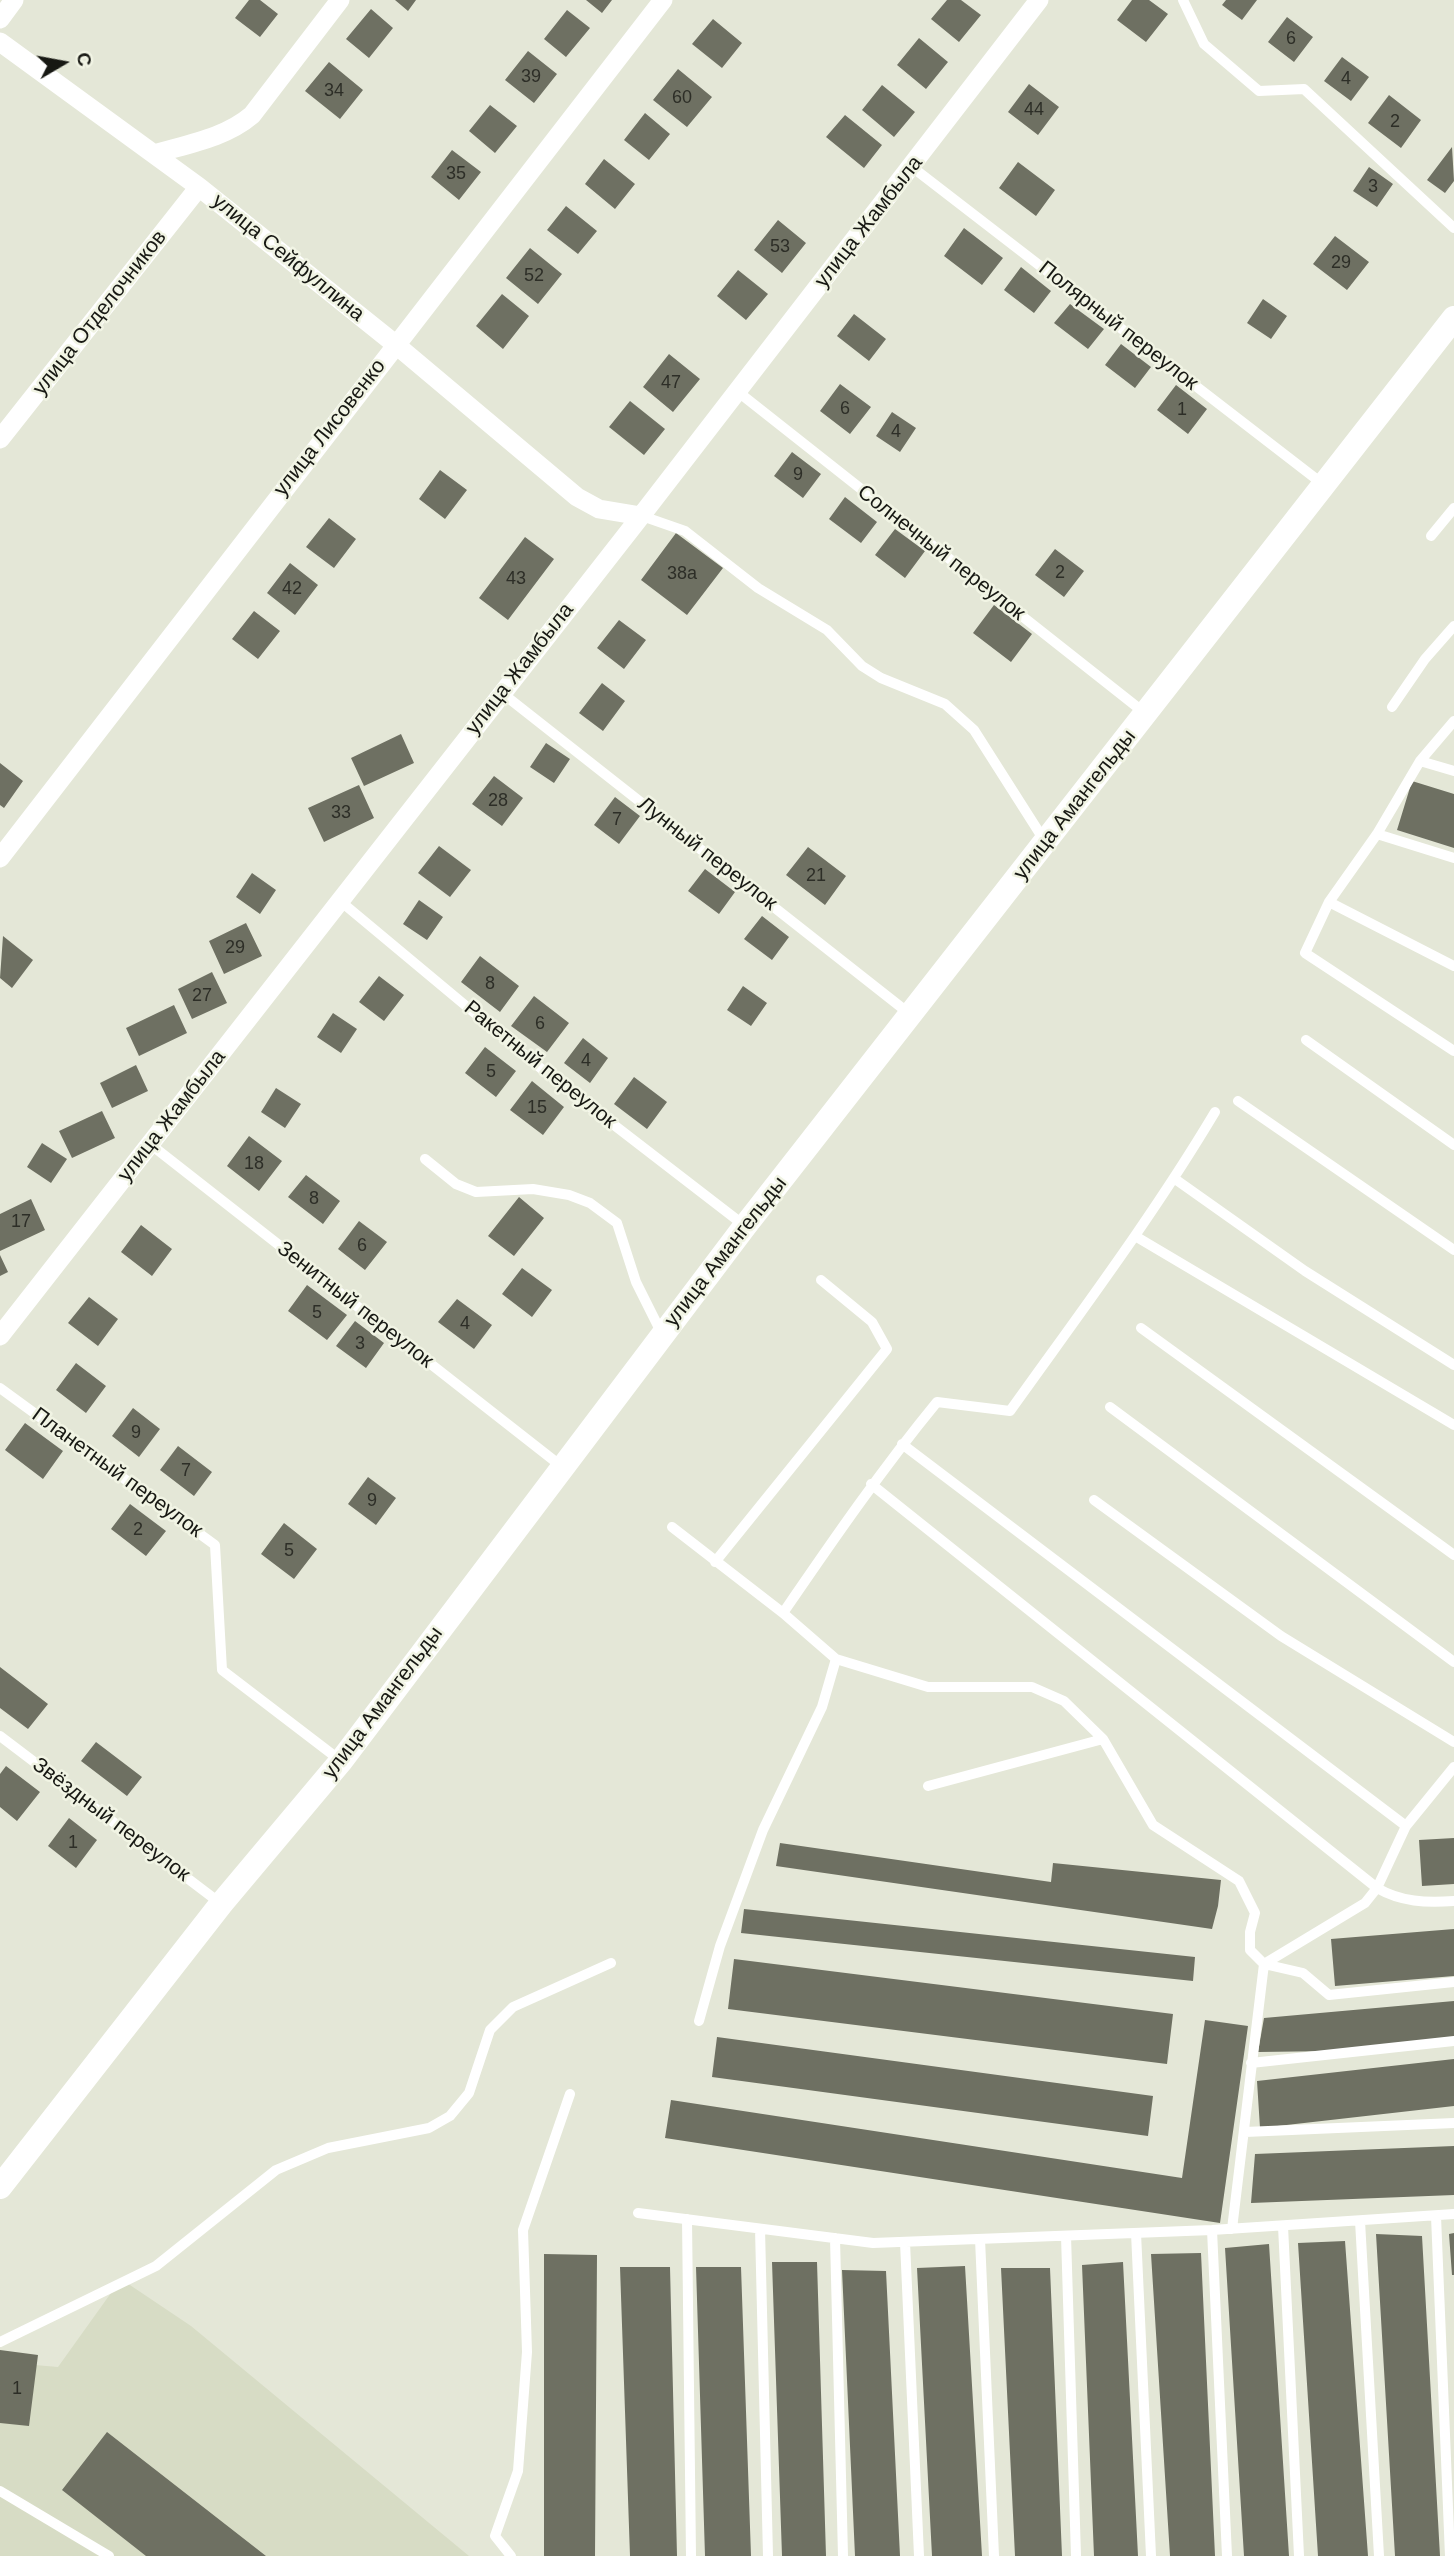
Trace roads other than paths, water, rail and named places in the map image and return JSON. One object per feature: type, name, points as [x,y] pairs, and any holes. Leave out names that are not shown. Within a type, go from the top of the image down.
[{"type":"street","points":[[0,19],[14,0]]},
{"type":"street","points":[[154,154],[225,133],[240,125],[252,115],[341,0]]},
{"type":"street","name":"улица Лисовенко","points":[[0,858],[663,0]]},
{"type":"street","name":"улица Жамбыла","points":[[0,1336],[338,900],[641,516],[1039,0]]},
{"type":"street","name":"улица Сейфуллина","points":[[0,42],[199,187],[395,344],[577,497],[599,509],[641,516]]},
{"type":"street","name":"улица Отделочников","points":[[0,439],[199,187]]},
{"type":"street","name":"улица Амангельды","points":[[0,2187],[222,1904],[341,1761],[662,1334],[1454,318]]},
{"type":"lane","points":[[1183,0],[1204,44],[1259,91],[1304,89],[1454,228]]},
{"type":"lane","name":"Полярный переулок","points":[[912,167],[1324,485]]},
{"type":"lane","name":"Солнечный переулок","points":[[737,391],[1146,714]]},
{"type":"lane","points":[[1432,536],[1454,508]]},
{"type":"lane","points":[[641,516],[685,531],[758,588],[827,630],[862,666],[881,678],[945,704],[974,730],[1046,842]]},
{"type":"lane","points":[[1392,708],[1426,659],[1454,626]]},
{"type":"lane","name":"Лунный переулок","points":[[502,692],[912,1015]]},
{"type":"lane","points":[[1454,721],[1420,761],[1377,834],[1329,902],[1304,953],[1454,1051]]},
{"type":"lane","points":[[1420,761],[1454,771]]},
{"type":"lane","points":[[1377,834],[1454,858]]},
{"type":"lane","name":"Ракетный переулок","points":[[338,900],[544,1071],[745,1227]]},
{"type":"lane","points":[[1329,902],[1454,965]]},
{"type":"lane","points":[[1306,1040],[1454,1145]]},
{"type":"lane","points":[[1238,1101],[1454,1250]]},
{"type":"lane","points":[[783,1613],[871,1484],[899,1454],[902,1444],[937,1402],[1010,1411],[1175,1178],[1215,1112]]},
{"type":"lane","name":"Зенитный переулок","points":[[150,1144],[561,1466]]},
{"type":"lane","points":[[425,1159],[456,1184],[476,1192],[533,1189],[569,1195],[590,1203],[617,1223],[636,1282],[662,1334]]},
{"type":"lane","points":[[1175,1178],[1305,1271],[1454,1366]]},
{"type":"lane","points":[[1135,1236],[1454,1424]]},
{"type":"lane","points":[[715,1562],[887,1349],[872,1322],[821,1280]]},
{"type":"lane","points":[[1141,1328],[1454,1555]]},
{"type":"lane","name":"Планетный переулок","points":[[0,1388],[215,1545],[222,1670],[341,1761]]},
{"type":"lane","points":[[1110,1407],[1454,1662]]},
{"type":"lane","points":[[902,1444],[1406,1826]]},
{"type":"lane","points":[[871,1484],[1377,1888],[1395,1898],[1429,1903],[1454,1901]]},
{"type":"lane","points":[[1094,1500],[1281,1636],[1454,1742]]},
{"type":"lane","points":[[671,1527],[783,1613],[836,1659],[928,1687],[1032,1687],[1064,1701],[1102,1740],[1153,1825],[1239,1881],[1255,1913],[1250,1932],[1250,1950],[1264,1964],[1303,1973],[1329,1995],[1454,1982]]},
{"type":"lane","points":[[699,2021],[720,1946],[754,1854],[822,1707],[836,1659]]},
{"type":"lane","name":"Звёздный переулок","points":[[0,1736],[222,1904]]},
{"type":"lane","points":[[928,1786],[1102,1740]]},
{"type":"lane","points":[[1264,1964],[1365,1903],[1377,1888],[1406,1826],[1454,1767]]},
{"type":"lane","points":[[0,2342],[156,2266],[276,2170],[328,2148],[429,2129],[450,2116],[470,2093],[490,2030],[513,2007],[611,1963]]},
{"type":"lane","points":[[1232,2229],[1251,2063],[1261,2010],[1264,1964]]},
{"type":"lane","points":[[1251,2063],[1454,2041]]},
{"type":"lane","points":[[511,2556],[495,2536],[518,2471],[527,2352],[523,2230],[570,2094]]},
{"type":"lane","points":[[1245,2132],[1454,2123]]},
{"type":"lane","points":[[638,2213],[873,2243],[1212,2230],[1454,2214]]},
{"type":"lane","points":[[1436,2216],[1450,2556]]},
{"type":"lane","points":[[687,2219],[691,2556]]},
{"type":"lane","points":[[1360,2221],[1379,2556]]},
{"type":"lane","points":[[1283,2226],[1299,2556]]},
{"type":"lane","points":[[760,2229],[768,2556]]},
{"type":"lane","points":[[1212,2230],[1227,2556]]},
{"type":"lane","points":[[1136,2233],[1151,2556]]},
{"type":"lane","points":[[1066,2236],[1076,2556]]},
{"type":"lane","points":[[835,2238],[843,2556]]},
{"type":"lane","points":[[980,2239],[994,2556]]},
{"type":"lane","points":[[905,2242],[919,2556]]},
{"type":"lane","points":[[0,2491],[109,2556]]}]
